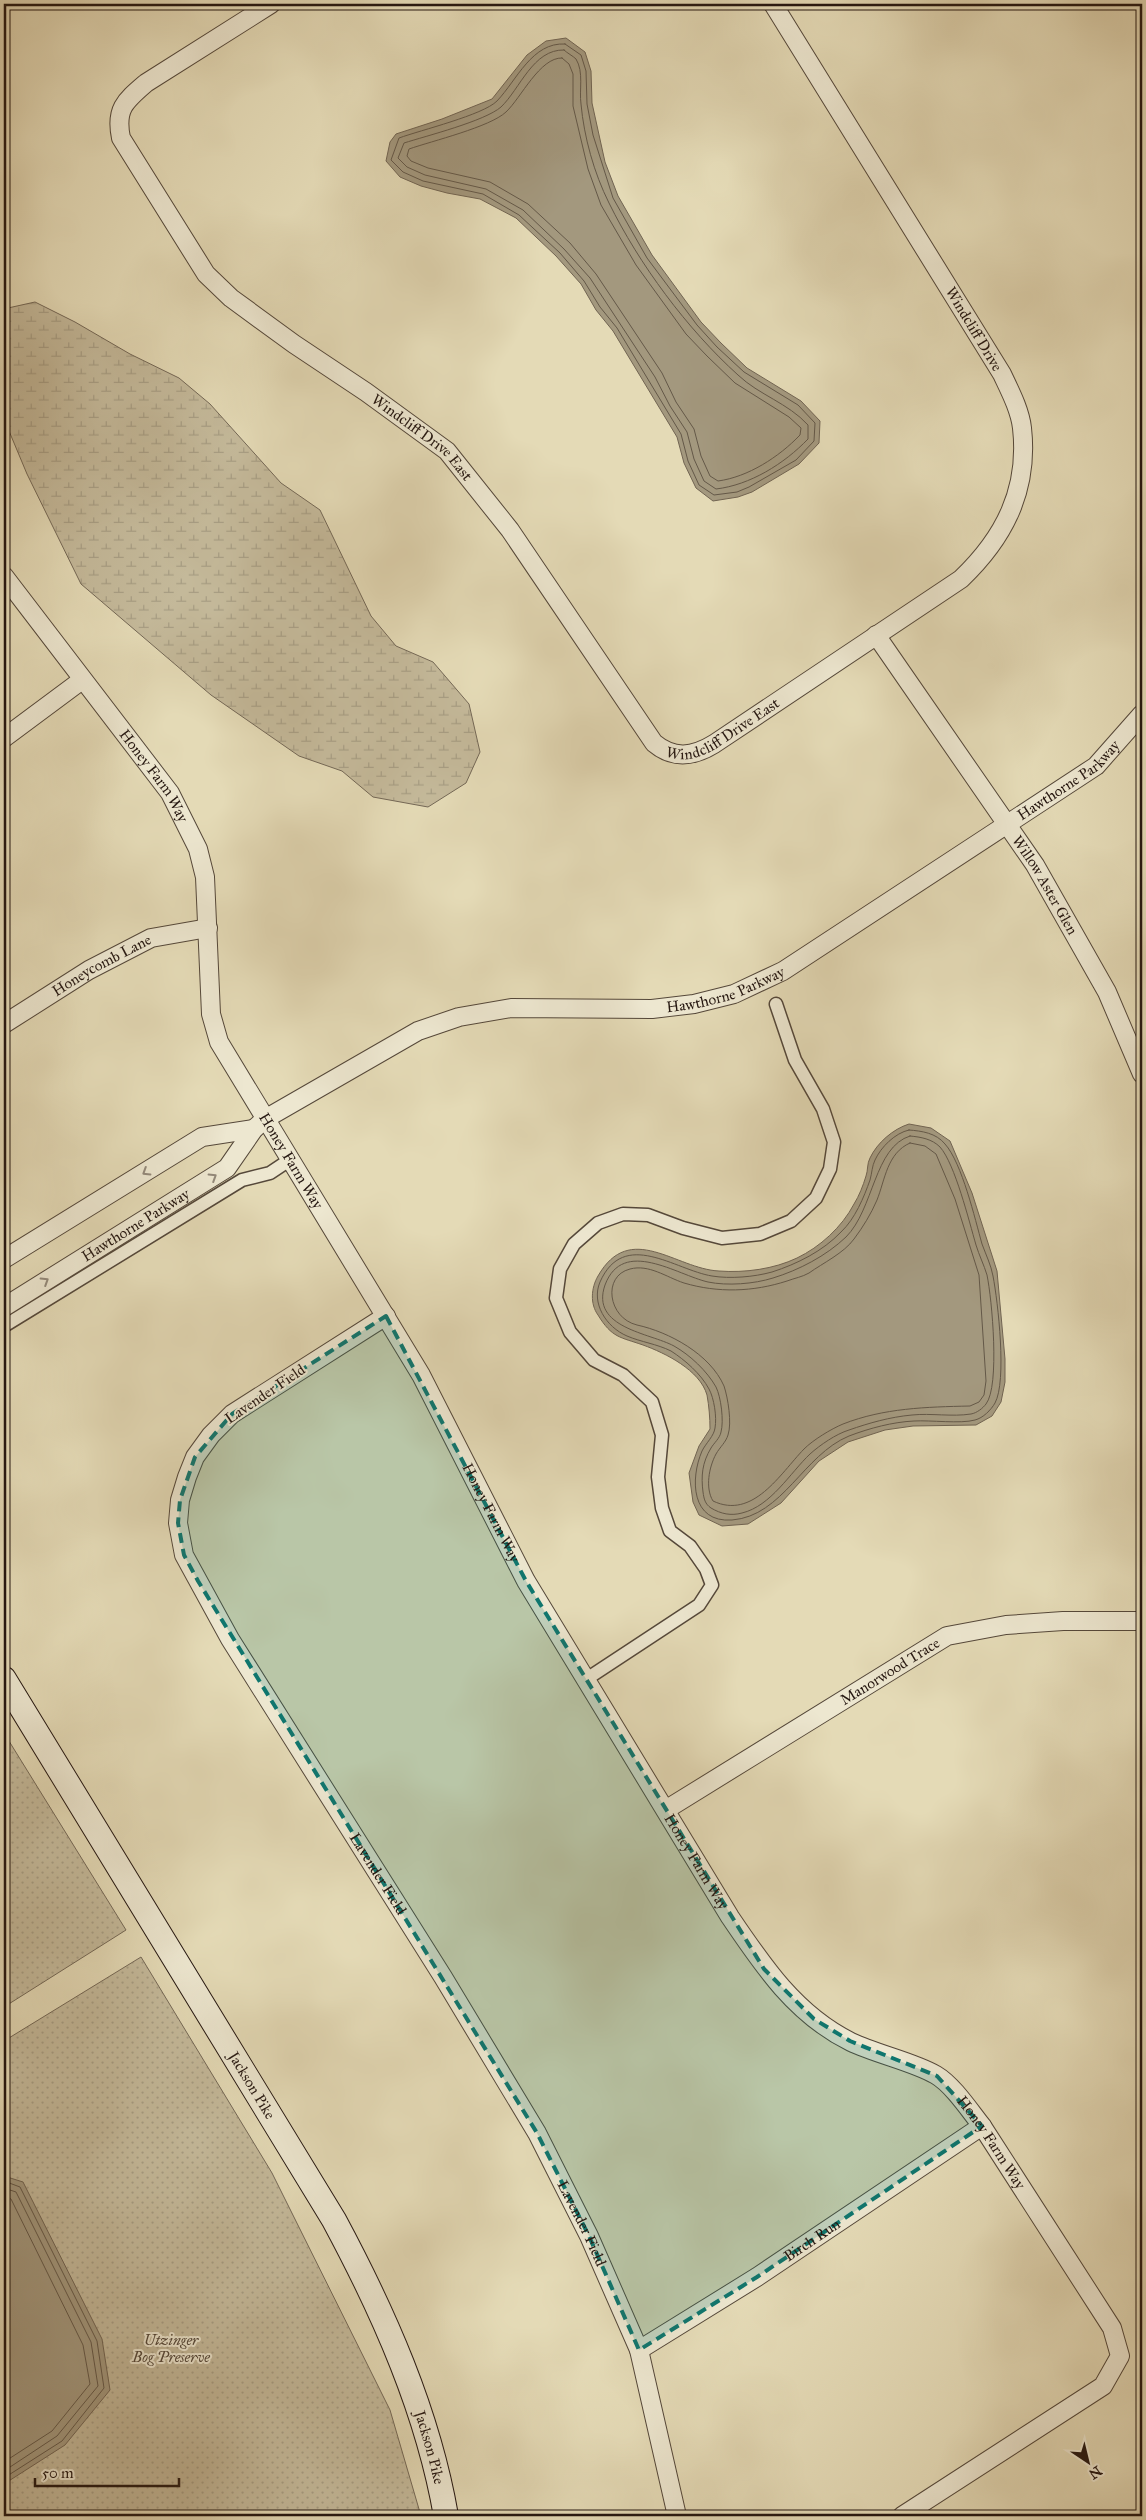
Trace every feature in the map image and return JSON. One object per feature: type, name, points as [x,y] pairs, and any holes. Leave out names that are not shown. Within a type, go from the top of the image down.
[{"type":"main road","name":"Jackson Pike","points":[[4,1679],[329,2212],[352,2254],[387,2327],[407,2378],[426,2436],[446,2516]]},
{"type":"street","name":"Windcliff Drive East","points":[[272,4],[146,83],[122,106],[118,120],[121,138],[206,274],[231,298],[447,451],[510,530],[645,730],[664,751],[675,754],[702,752],[876,635]]},
{"type":"street","name":"Windcliff Drive","points":[[773,4],[1002,374],[1014,400],[1022,427],[1023,449],[1018,494],[1007,520],[990,550],[961,579],[876,635]]},
{"type":"street","name":"Honey Farm Way","points":[[4,576],[170,793],[198,849],[205,877],[211,1014],[219,1042],[259,1124],[291,1159],[386,1316],[421,1375],[526,1581],[585,1680],[667,1809],[735,1924],[764,1969],[788,1996],[814,2019],[850,2041],[937,2076],[982,2126],[1112,2328],[1120,2356],[1103,2386],[902,2516]]},
{"type":"street","name":"Willow Aster Glen","points":[[876,635],[1035,865],[1107,992],[1142,1074]]},
{"type":"street","points":[[4,738],[82,680]]},
{"type":"street","name":"Hawthorne Parkway","points":[[4,1259],[202,1137],[259,1124],[418,1031],[459,1017],[511,1008],[652,1009],[694,1004],[734,994],[783,971],[1096,766],[1142,714]]},
{"type":"street","name":"Honeycomb Lane","points":[[4,1024],[89,970],[151,938],[208,928]]},
{"type":"street","points":[[585,1680],[699,1605],[712,1585],[706,1569],[690,1546],[670,1531],[662,1508],[658,1477],[662,1435],[652,1402],[623,1375],[594,1360],[570,1332],[556,1298],[560,1269],[574,1244],[598,1223],[623,1214],[648,1215],[683,1228],[722,1238],[760,1234],[791,1221],[816,1198],[830,1169],[834,1142],[823,1109],[795,1060],[776,1004]]},
{"type":"street","name":"Hawthorne Parkway","points":[[4,1307],[227,1168],[259,1124]]},
{"type":"street","points":[[4,1326],[242,1180],[270,1173],[291,1159]]},
{"type":"street","name":"Lavender Field","points":[[386,1316],[232,1414],[211,1435],[195,1457],[180,1500],[178,1523],[184,1555],[230,1639],[443,1977],[537,2133],[589,2236],[639,2350],[677,2516]]},
{"type":"street","name":"Manorwood Trace","points":[[667,1809],[947,1636],[1025,1624],[1063,1621],[1142,1621]]},
{"type":"street","name":"Birch Run","points":[[639,2350],[757,2278],[982,2126]]},
{"type":"highlighted area","points":[[386,1316],[526,1581],[764,1969],[814,2019],[850,2041],[937,2076],[982,2126],[757,2277],[639,2350],[589,2236],[537,2133],[198,1581],[184,1555],[178,1523],[180,1500],[195,1457],[232,1414]]},
{"type":"green space","points":[[35,302],[75,322],[130,354],[179,378],[210,404],[281,483],[320,510],[371,616],[396,646],[433,662],[469,704],[480,752],[466,783],[428,807],[373,797],[342,771],[299,756],[211,695],[81,584],[27,474],[4,419],[4,312],[8,308]]},
{"type":"green space","points":[[4,1733],[126,1930],[4,2007]]},
{"type":"green space","name":"Utzinger Bog Preserve","points":[[141,1957],[272,2173],[390,2410],[421,2516],[4,2516],[4,2041]]},
{"type":"water","points":[[566,38],[585,52],[591,71],[592,103],[605,162],[618,196],[652,255],[701,322],[721,343],[747,368],[801,401],[820,421],[819,443],[799,464],[752,492],[738,497],[713,501],[696,488],[684,463],[677,437],[613,331],[596,310],[581,284],[556,256],[516,218],[480,199],[421,186],[400,177],[386,161],[390,142],[396,134],[442,119],[492,99],[527,55],[546,41]]},
{"type":"water","points":[[909,1124],[931,1128],[950,1141],[972,1193],[997,1271],[1005,1359],[1005,1382],[1001,1402],[992,1416],[976,1425],[913,1426],[885,1430],[848,1442],[819,1461],[781,1503],[748,1524],[722,1526],[699,1515],[693,1502],[689,1473],[699,1446],[710,1429],[707,1395],[697,1378],[681,1364],[652,1348],[617,1336],[603,1323],[595,1311],[593,1301],[593,1291],[598,1276],[611,1260],[624,1251],[639,1249],[719,1271],[759,1269],[779,1265],[797,1258],[830,1236],[843,1221],[861,1191],[873,1152],[891,1133]]},
{"type":"water","points":[[4,2176],[23,2182],[102,2339],[110,2390],[65,2445],[4,2484]]}]
